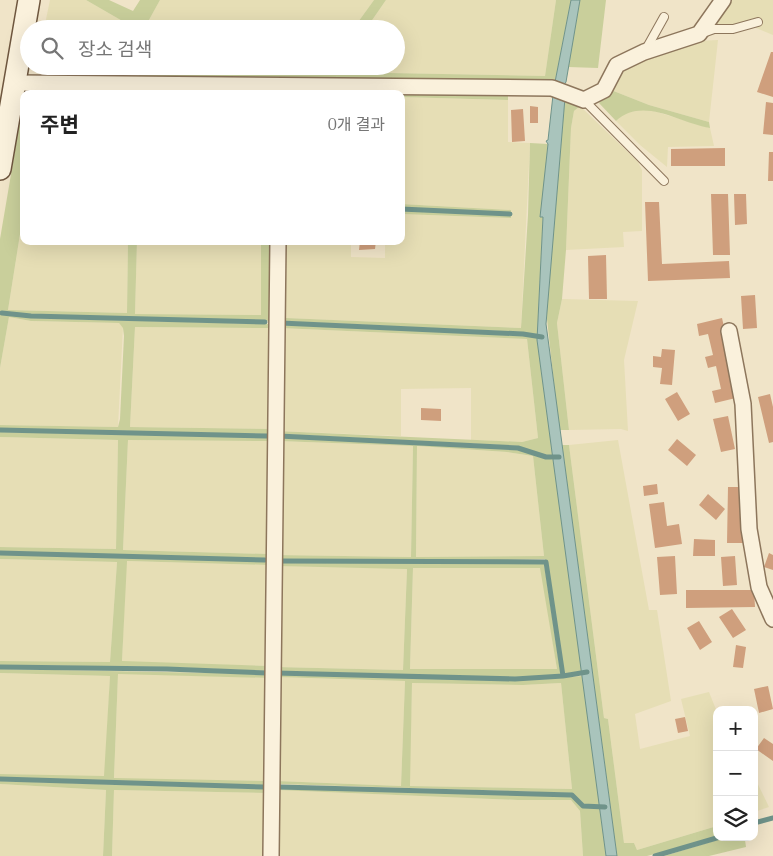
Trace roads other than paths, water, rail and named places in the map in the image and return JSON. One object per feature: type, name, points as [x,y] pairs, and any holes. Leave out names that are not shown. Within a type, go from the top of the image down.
[{"type":"street","points":[[26,20],[29,0]]},
{"type":"street","points":[[16,84],[280,89],[552,88],[584,100],[604,90],[617,65],[644,52],[699,34],[723,0]]},
{"type":"street","points":[[0,170],[20,58]]},
{"type":"street","points":[[271,856],[278,245]]},
{"type":"street","points":[[729,331],[743,404],[750,538],[759,587],[773,619]]},
{"type":"lane","points":[[644,52],[664,17]]},
{"type":"lane","points":[[699,34],[714,29],[733,29],[758,22]]},
{"type":"lane","points":[[584,100],[664,181]]},
{"type":"water","points":[[571,0],[580,0],[566,82],[563,86],[555,82]]},
{"type":"water","points":[[553,95],[565,98],[546,324],[617,856],[606,856],[537,340],[543,217],[540,217],[548,144],[546,141],[548,140]]},
{"type":"waterway","points":[[405,209],[510,214]]},
{"type":"waterway","points":[[2,313],[31,316],[265,322]]},
{"type":"waterway","points":[[281,323],[523,334],[542,337]]},
{"type":"waterway","points":[[0,430],[267,436]]},
{"type":"waterway","points":[[279,436],[518,448],[546,457],[559,457]]},
{"type":"waterway","points":[[0,553],[265,560]]},
{"type":"waterway","points":[[280,561],[546,562],[563,676]]},
{"type":"waterway","points":[[0,667],[167,669],[267,673]]},
{"type":"waterway","points":[[276,673],[515,679],[563,676],[587,672]]},
{"type":"waterway","points":[[0,779],[264,787]]},
{"type":"waterway","points":[[280,787],[572,795],[583,806],[605,807]]},
{"type":"waterway","points":[[758,822],[773,818]]},
{"type":"waterway","points":[[655,856],[713,839]]}]
